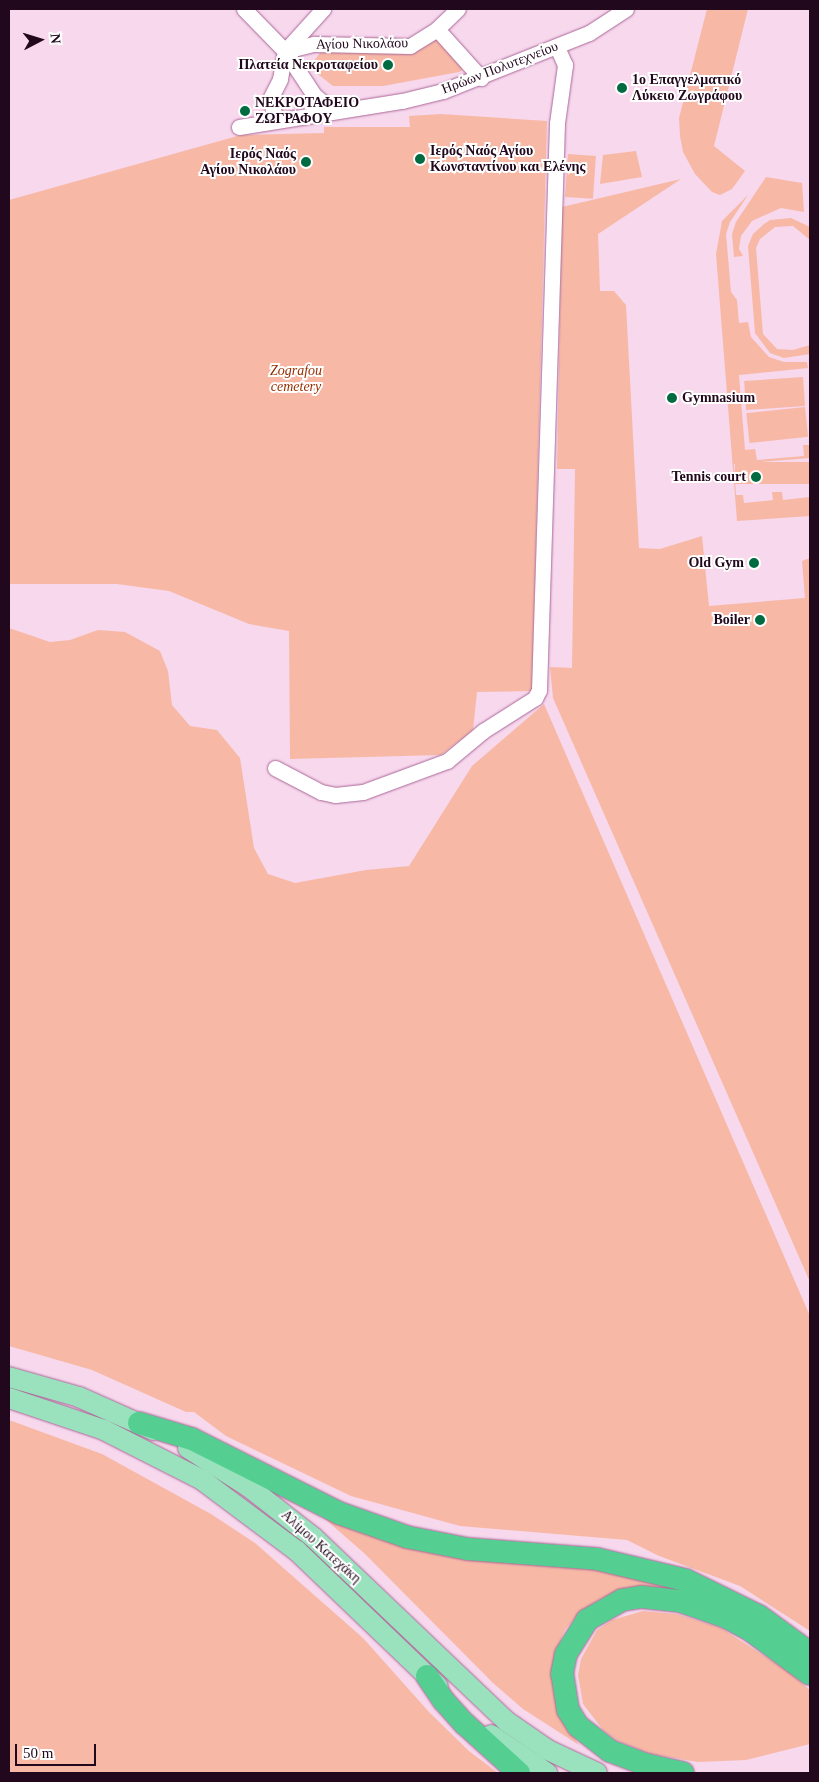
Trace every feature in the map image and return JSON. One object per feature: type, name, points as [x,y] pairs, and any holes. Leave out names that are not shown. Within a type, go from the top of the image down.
[{"type":"highway","points":[[138,1423],[192,1439],[339,1513],[407,1537],[468,1549],[597,1559],[686,1580],[758,1616],[810,1653]]},
{"type":"highway","points":[[683,1773],[647,1765],[610,1751],[578,1726],[568,1710],[562,1674],[566,1654],[587,1620],[622,1600],[642,1597],[680,1601],[726,1617],[750,1630],[810,1674]]},
{"type":"highway","points":[[428,1676],[444,1701],[465,1724],[519,1773]]},
{"type":"main road","name":"Αλίμου Κατεχάκη","points":[[9,1377],[79,1397],[138,1423],[212,1462],[280,1510],[346,1569],[485,1703],[548,1750],[597,1773]]},
{"type":"main road","name":"Αλίμου Κατεχάκη","points":[[9,1398],[73,1418],[112,1434],[202,1480],[298,1551],[471,1719],[516,1754],[547,1773]]},
{"type":"street","points":[[244,9],[285,51],[314,95],[333,111]]},
{"type":"street","points":[[278,120],[271,98],[280,79],[285,51],[323,9]]},
{"type":"street","name":"Αγίου Νικολάου","points":[[285,51],[314,44],[410,46],[437,29],[458,9]]},
{"type":"street","name":"Ηρώων Πολυτεχνείου","points":[[239,127],[402,101],[481,78],[597,28],[626,9]]},
{"type":"street","points":[[437,29],[481,78]]},
{"type":"street","points":[[275,768],[321,792],[335,796],[364,792],[447,761],[482,731],[535,698],[540,690],[557,123],[565,65],[557,46]]},
{"type":"green space","points":[[707,9],[748,9],[714,146],[745,171],[732,189],[720,195],[712,192],[695,174],[683,152],[680,136],[679,118]]},
{"type":"green space","name":"Πλατεία Νεκροταφείου","points":[[436,38],[465,68],[459,72],[383,86],[333,86],[314,71],[314,61],[320,53]]},
{"type":"green space","name":"Zografou cemetery","points":[[441,114],[547,121],[532,691],[477,692],[473,730],[441,755],[290,759],[289,631],[249,624],[169,591],[117,584],[9,584],[9,200],[241,135],[324,133],[324,127],[410,127],[409,116]]},
{"type":"green space","points":[[636,151],[642,177],[600,184],[603,155]]},
{"type":"green space","points":[[568,154],[596,156],[593,199],[565,197]]},
{"type":"green space","points":[[766,177],[802,183],[804,212],[781,208],[752,221],[741,236],[739,249],[743,256],[734,257],[732,234],[736,222]]},
{"type":"green space","points":[[681,179],[598,234],[600,291],[614,291],[626,305],[639,548],[660,549],[702,536],[709,606],[805,598],[802,561],[810,558],[810,1282],[553,698],[550,667],[572,668],[575,469],[557,469],[562,207]]},
{"type":"green space","points":[[748,195],[730,222],[726,234],[731,292],[737,300],[739,323],[748,322],[751,337],[769,357],[784,362],[807,362],[808,368],[739,375],[745,450],[755,449],[757,460],[804,456],[803,445],[810,445],[810,458],[734,464],[736,495],[743,495],[744,503],[773,500],[772,492],[782,492],[783,500],[810,497],[810,516],[737,521],[716,254],[722,221]]},
{"type":"green space","points":[[791,218],[810,227],[810,240],[793,226],[775,227],[760,239],[756,248],[763,334],[777,349],[793,350],[810,345],[810,354],[784,358],[770,353],[755,333],[748,246],[753,234],[770,220]]},
{"type":"green space","points":[[803,377],[805,406],[746,410],[744,381]]},
{"type":"green space","points":[[805,407],[808,437],[749,443],[746,413]]},
{"type":"green space","points":[[735,462],[810,462],[810,484],[735,484]]},
{"type":"green space","points":[[9,628],[50,642],[70,640],[98,630],[125,632],[160,651],[168,671],[172,705],[190,726],[217,730],[240,758],[254,848],[268,874],[295,883],[366,870],[409,866],[472,766],[544,704],[810,1316],[810,1631],[740,1586],[659,1556],[627,1540],[460,1526],[351,1496],[226,1436],[194,1412],[186,1412],[92,1370],[9,1346]]},
{"type":"green space","points":[[9,1420],[102,1454],[211,1514],[255,1543],[363,1638],[429,1712],[469,1751],[498,1773],[9,1773]]},
{"type":"green space","points":[[310,1506],[653,1577],[776,1640],[620,1592],[600,1599],[580,1612],[565,1630],[556,1651],[552,1673],[559,1714],[579,1745],[523,1709],[493,1683],[364,1553]]},
{"type":"green space","points":[[643,1611],[677,1614],[721,1628],[786,1670],[810,1690],[810,1744],[746,1760],[698,1762],[651,1754],[616,1740],[603,1730],[583,1704],[578,1675],[581,1659],[597,1630],[612,1620]]},
{"type":"place","name":"Πλατεία Νεκροταφείου","points":[[388,65]]},
{"type":"place","name":"1ο Επαγγελματικό Λύκειο Ζωγράφου","points":[[622,88]]},
{"type":"place","name":"ΝΕΚΡΟΤΑΦΕΙΟ ΖΩΓΡΑΦΟΥ","points":[[245,111]]},
{"type":"place","name":"Ιερός Ναός Αγίου Κωνσταντίνου και Ελένης","points":[[420,159]]},
{"type":"place","name":"Ιερός Ναός Αγίου Νικολάου","points":[[306,162]]},
{"type":"place","name":"Gymnasium","points":[[672,398]]},
{"type":"place","name":"Tennis court","points":[[756,477]]},
{"type":"place","name":"Old Gym","points":[[754,563]]},
{"type":"place","name":"Boiler","points":[[760,620]]}]
